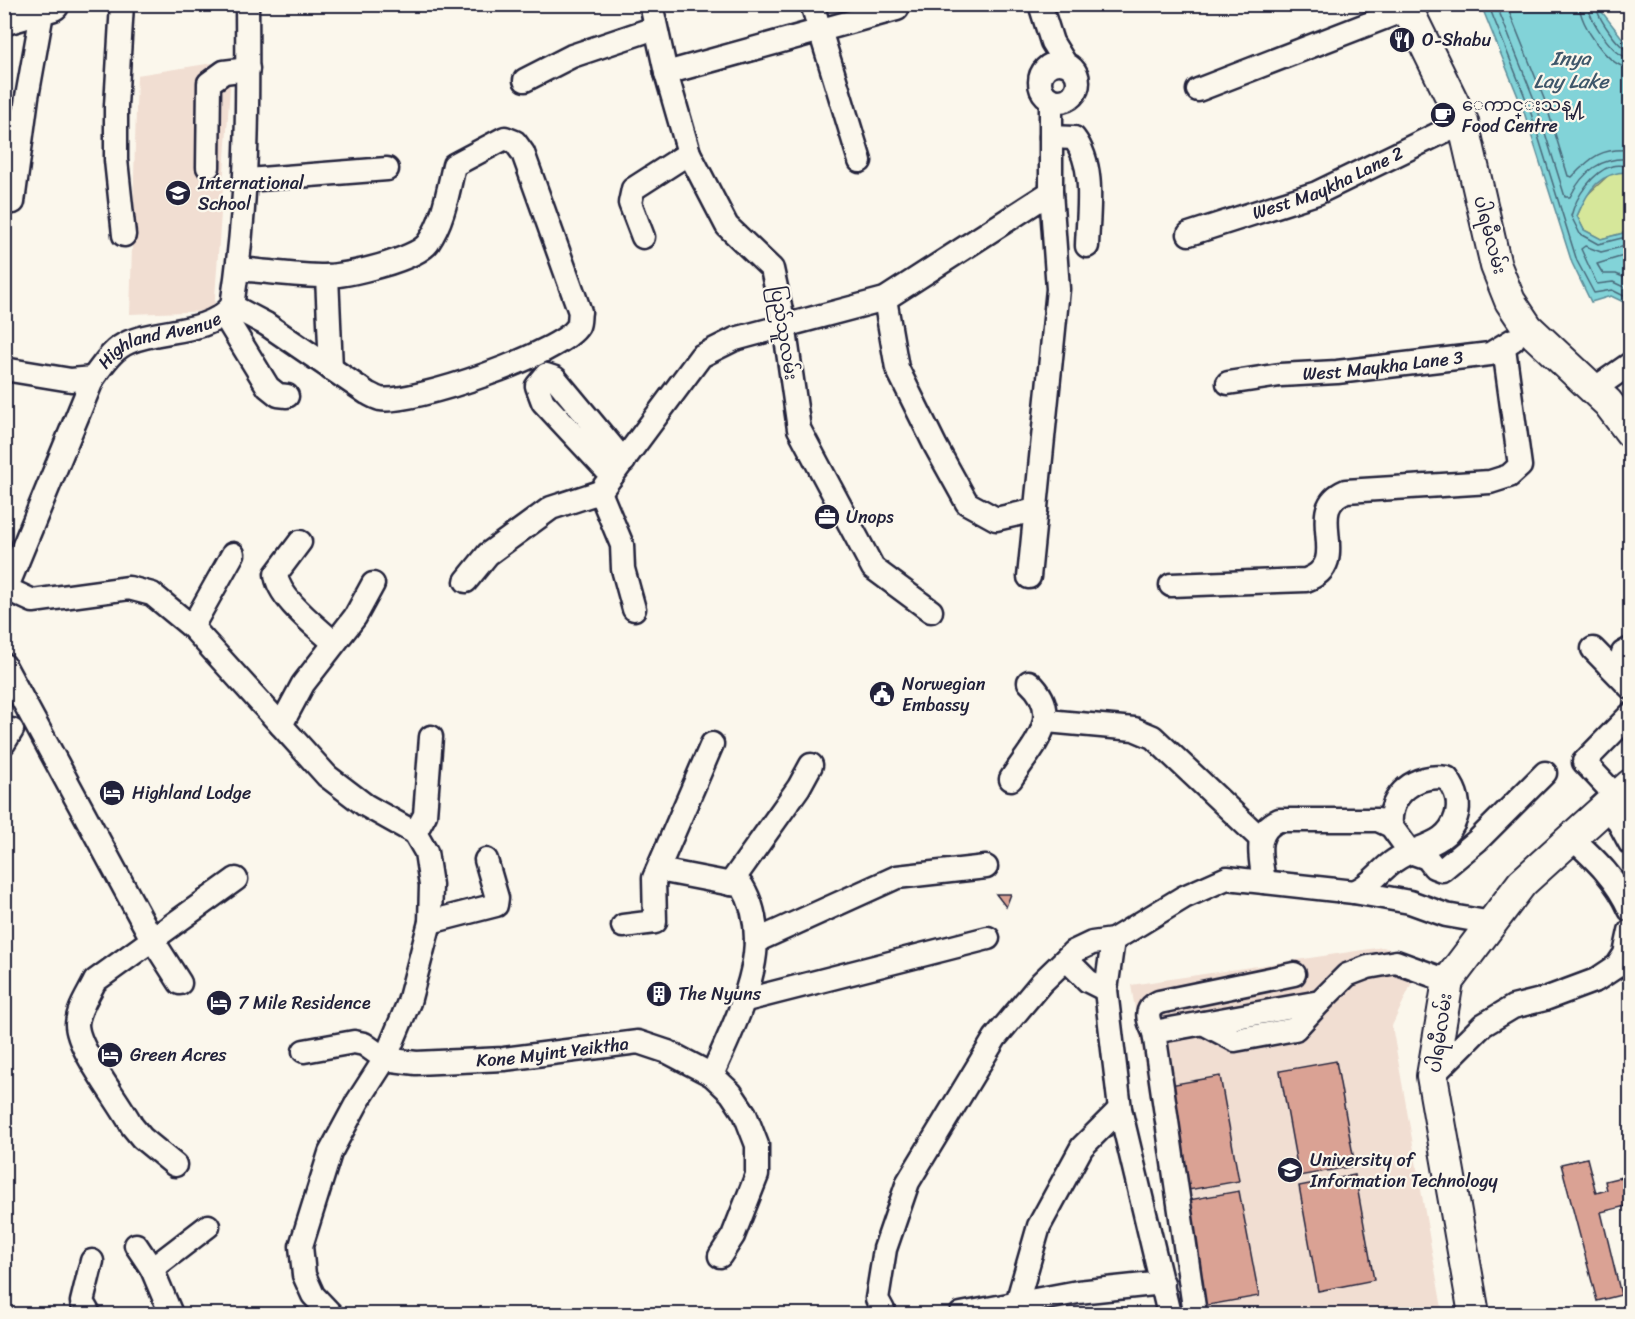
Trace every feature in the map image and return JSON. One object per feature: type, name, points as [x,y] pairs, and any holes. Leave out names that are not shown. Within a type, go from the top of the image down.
[{"type":"highway","points":[[4,18],[48,6]]},
{"type":"main road","name":"ပါရမီလမ်း","points":[[1406,7],[1463,122],[1496,266],[1510,301],[1528,328],[1594,389],[1630,432]]},
{"type":"main road","name":"ပါရမီလမ်း","points":[[1474,1314],[1432,1076],[1448,981],[1522,883],[1619,796]]},
{"type":"street","points":[[123,4],[116,117],[116,160],[123,235]]},
{"type":"street","name":"Highland Avenue","points":[[7,582],[93,378],[111,354],[128,342],[210,322],[228,311],[238,269],[246,180],[248,69],[246,4]]},
{"type":"street","name":"ပြည်သူလမ်း","points":[[651,4],[666,73],[689,153],[727,226],[772,269],[784,324],[799,429],[873,568],[931,611]]},
{"type":"street","points":[[812,4],[860,161]]},
{"type":"street","points":[[666,73],[897,9],[896,4]]},
{"type":"street","points":[[1029,577],[1058,289],[1051,192],[1051,100],[1041,91],[1042,72],[1052,64],[1065,63],[1052,42],[1040,4]]},
{"type":"street","points":[[13,202],[27,97],[48,6]]},
{"type":"street","points":[[1198,90],[1406,7]]},
{"type":"street","points":[[525,80],[572,56],[655,28]]},
{"type":"street","points":[[208,167],[209,83],[224,72],[248,69]]},
{"type":"street","name":"West Maykha Lane 2","points":[[1189,234],[1317,193],[1463,122]]},
{"type":"street","points":[[1051,137],[1074,138],[1083,150],[1089,182],[1087,246]]},
{"type":"street","points":[[228,311],[266,324],[367,393],[381,399],[404,398],[495,374],[569,335],[579,325],[580,312],[523,153],[514,142],[505,138],[454,165],[441,220],[427,244],[417,252],[387,263],[327,276],[238,269]]},
{"type":"street","points":[[643,237],[630,203],[633,189],[689,153]]},
{"type":"street","points":[[246,180],[387,169]]},
{"type":"street","points":[[466,581],[488,554],[551,508],[612,476],[701,356],[735,339],[784,324],[885,300],[1051,192]]},
{"type":"street","points":[[327,276],[331,369]]},
{"type":"street","points":[[885,300],[897,368],[967,503],[996,519],[1036,510]]},
{"type":"street","points":[[228,311],[268,387],[278,395],[287,396]]},
{"type":"street","name":"West Maykha Lane 3","points":[[1228,383],[1280,375],[1338,372],[1490,354],[1504,348],[1528,328]]},
{"type":"street","points":[[1170,585],[1306,580],[1320,575],[1328,563],[1327,508],[1334,496],[1346,491],[1490,482],[1509,476],[1520,466],[1504,348]]},
{"type":"street","points":[[1594,389],[1630,364]]},
{"type":"street","points":[[4,369],[71,380],[93,378]]},
{"type":"street","points":[[612,476],[622,545],[623,569],[634,609]]},
{"type":"street","points":[[300,542],[276,574],[277,583],[306,618],[333,642]]},
{"type":"street","points":[[192,627],[233,554]]},
{"type":"street","points":[[7,582],[33,602],[129,588],[152,594],[192,627],[327,776],[365,805],[415,833],[426,852],[431,885],[430,922],[410,1002],[385,1059],[358,1101],[330,1153],[301,1246],[304,1275],[314,1295],[331,1314]]},
{"type":"street","points":[[280,725],[303,684],[333,642],[356,617],[373,585]]},
{"type":"street","points":[[1593,650],[1630,687]]},
{"type":"street","points":[[4,665],[152,939],[180,983]]},
{"type":"street","points":[[1011,779],[1047,721],[1045,701],[1029,682]]},
{"type":"street","points":[[1630,715],[1584,762],[1619,796],[1630,843]]},
{"type":"street","points":[[1047,721],[1122,727],[1154,737],[1260,838]]},
{"type":"street","points":[[415,833],[425,815],[431,737]]},
{"type":"street","points":[[623,926],[655,922],[654,878],[712,744]]},
{"type":"street","points":[[736,885],[811,765]]},
{"type":"street","points":[[1264,882],[1260,838],[1265,829],[1279,820],[1378,820],[1391,826],[1410,852],[1427,858],[1434,867],[1442,870],[1478,840],[1545,773]]},
{"type":"street","points":[[1354,892],[1374,880],[1395,860],[1445,837],[1453,826],[1459,808],[1455,789],[1447,778],[1431,776],[1418,781],[1402,792],[1390,811],[1391,826]]},
{"type":"street","points":[[1572,838],[1610,873],[1622,891],[1630,910]]},
{"type":"street","points":[[430,922],[496,905],[486,860]]},
{"type":"street","points":[[756,941],[897,877],[986,867]]},
{"type":"street","points":[[659,870],[736,885],[751,901],[756,956],[742,1001],[712,1075]]},
{"type":"street","points":[[885,1314],[877,1299],[885,1249],[908,1182],[995,1038],[1041,983],[1073,952],[1092,943],[1113,940],[1184,897],[1227,878],[1354,892],[1410,902],[1446,915],[1492,923]]},
{"type":"street","points":[[175,1165],[142,1138],[132,1126],[81,1044],[77,1023],[83,1004],[95,981],[236,879]]},
{"type":"street","points":[[1432,1076],[1483,1025],[1513,1007],[1545,999],[1596,980],[1617,966],[1625,954],[1630,931]]},
{"type":"street","points":[[742,1001],[988,938]]},
{"type":"street","points":[[1113,940],[1106,990],[1120,1109],[1170,1314]]},
{"type":"street","points":[[1066,959],[1088,981],[1106,990]]},
{"type":"street","points":[[1154,1032],[1320,1002],[1347,975],[1368,967],[1396,962],[1448,981]]},
{"type":"street","points":[[1195,1314],[1154,1032],[1148,1022],[1147,1013],[1150,1006],[1159,1002],[1294,974]]},
{"type":"street","points":[[304,1051],[354,1042],[363,1044],[385,1059]]},
{"type":"street","name":"Kone Myint Yeiktha","points":[[385,1059],[416,1063],[504,1059],[638,1042],[668,1052],[712,1075],[736,1100],[745,1114],[757,1145],[757,1175],[733,1236],[720,1256]]},
{"type":"street","points":[[1017,1303],[1039,1226],[1082,1147],[1120,1109]]},
{"type":"street","points":[[152,1269],[208,1226]]},
{"type":"street","points":[[136,1245],[152,1269],[171,1314]]},
{"type":"street","points":[[89,1314],[82,1302],[92,1261]]},
{"type":"street","points":[[962,1314],[1078,1292],[1163,1283]]},
{"type":"shaded area","name":"International School","points":[[232,60],[214,311],[130,314],[137,75]]},
{"type":"shaded area","name":"University of Information Technology","points":[[1383,947],[1422,961],[1392,1026],[1443,1314],[1186,1314],[1131,985]]},
{"type":"green space","points":[[1613,171],[1630,172],[1630,225],[1627,232],[1601,239],[1584,230],[1577,216],[1586,196]]},
{"type":"water","name":"Inya Lay Lake","points":[[1481,5],[1601,5],[1602,12],[1630,48],[1630,172],[1611,175],[1596,184],[1577,216],[1584,230],[1601,239],[1627,232],[1630,225],[1630,305],[1611,296],[1591,302],[1572,263],[1523,109]]},
{"type":"building","points":[[996,894],[1011,894],[1006,907]]},
{"type":"building","name":"The Nyuns","points":[[661,986],[665,999],[657,1001],[654,989]]},
{"type":"building","points":[[1336,1061],[1355,1166],[1299,1176],[1280,1071]]},
{"type":"building","points":[[1220,1076],[1239,1181],[1183,1191],[1164,1086]]},
{"type":"building","points":[[1587,1158],[1596,1193],[1607,1190],[1605,1181],[1630,1175],[1630,1205],[1601,1212],[1621,1295],[1597,1301],[1561,1164]]},
{"type":"building","points":[[1355,1175],[1374,1280],[1318,1291],[1299,1186]]},
{"type":"building","points":[[1239,1191],[1259,1296],[1203,1306],[1183,1201]]},
{"type":"place","name":"O-Shabu","points":[[1402,40]]},
{"type":"place","name":"ေကာင္းသန္႔ Food Centre","points":[[1443,115]]},
{"type":"place","name":"International School","points":[[178,193]]},
{"type":"place","name":"Unops","points":[[827,517]]},
{"type":"place","name":"Norwegian Embassy","points":[[882,694]]},
{"type":"place","name":"Highland Lodge","points":[[112,793]]},
{"type":"place","name":"The Nyuns","points":[[659,994]]},
{"type":"place","name":"7 Mile Residence","points":[[219,1003]]},
{"type":"place","name":"Green Acres","points":[[110,1055]]},
{"type":"place","name":"University of Information Technology","points":[[1290,1170]]}]
